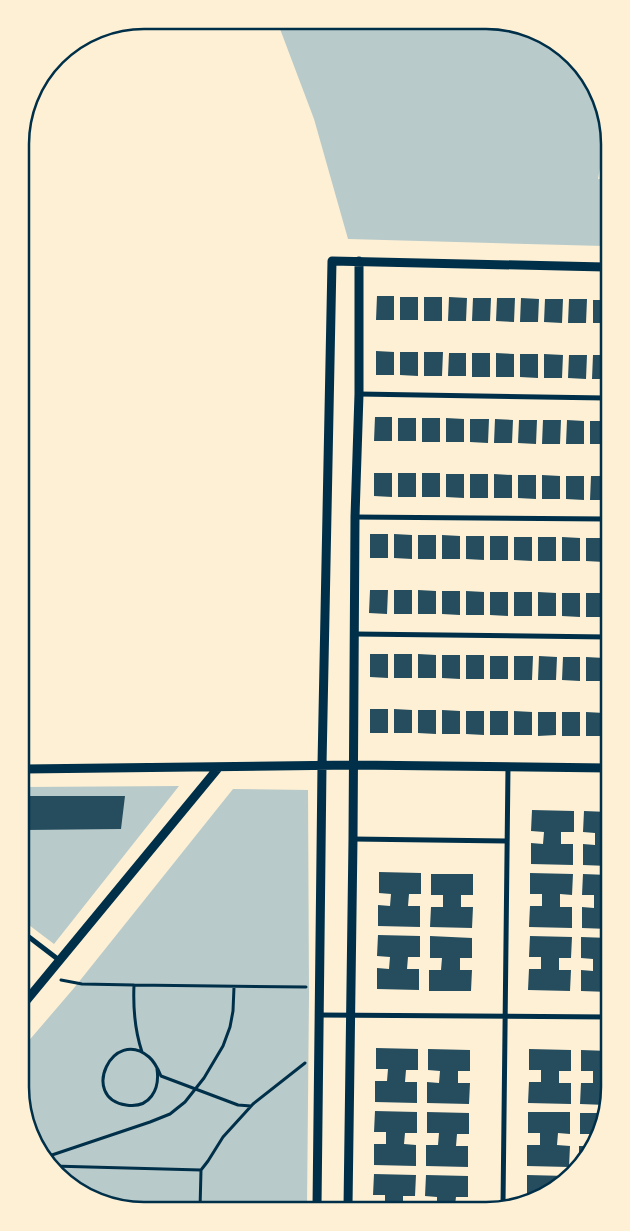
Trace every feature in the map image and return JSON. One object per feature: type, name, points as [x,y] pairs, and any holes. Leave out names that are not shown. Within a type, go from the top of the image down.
[{"type":"street","points":[[317,1202],[322,765],[332,261],[601,267]]},
{"type":"street","points":[[348,1202],[355,516],[359,394],[359,261]]},
{"type":"street","points":[[359,394],[601,398]]},
{"type":"street","points":[[355,516],[601,519]]},
{"type":"street","points":[[355,634],[601,637]]},
{"type":"street","points":[[29,769],[322,765],[601,768]]},
{"type":"street","points":[[29,997],[219,766]]},
{"type":"street","points":[[503,1201],[508,767]]},
{"type":"street","points":[[353,839],[506,841]]},
{"type":"street","points":[[29,937],[59,960]]},
{"type":"street","points":[[319,1015],[601,1017]]},
{"type":"path","points":[[46,976],[82,984],[319,987]]},
{"type":"path","points":[[134,986],[134,1008],[142,1052]]},
{"type":"path","points":[[51,1155],[170,1114],[185,1102],[216,1060],[230,1027],[234,987]]},
{"type":"path","points":[[157,1069],[159,1081],[154,1093],[145,1102],[132,1106],[120,1104],[110,1097],[103,1085],[103,1073],[108,1061],[118,1053],[130,1050],[142,1052],[154,1062],[161,1076],[238,1105],[251,1106]]},
{"type":"path","points":[[200,1202],[200,1170],[223,1137],[251,1106],[268,1091],[288,1078],[319,1050]]},
{"type":"path","points":[[60,1166],[200,1170]]},
{"type":"shaded area","points":[[280,29],[487,29],[509,31],[524,35],[550,48],[573,68],[582,80],[595,106],[601,143],[601,163],[598,179],[601,179],[601,246],[348,239],[314,119]]},
{"type":"shaded area","points":[[179,786],[54,944],[29,925],[29,787]]},
{"type":"shaded area","points":[[233,789],[308,790],[307,1202],[128,1201],[99,1194],[68,1174],[48,1151],[35,1125],[29,1095],[29,1040],[74,988]]},
{"type":"building","points":[[377,296],[394,296],[394,320],[376,320]]},
{"type":"building","points":[[400,297],[418,297],[418,320],[400,320]]},
{"type":"building","points":[[424,297],[442,297],[442,321],[424,321]]},
{"type":"building","points":[[449,297],[467,298],[466,321],[448,321]]},
{"type":"building","points":[[473,298],[491,298],[490,321],[472,321]]},
{"type":"building","points":[[497,298],[515,298],[514,322],[496,321]]},
{"type":"building","points":[[521,298],[539,299],[538,322],[520,322]]},
{"type":"building","points":[[545,299],[563,299],[562,323],[544,322]]},
{"type":"building","points":[[569,299],[587,299],[586,323],[568,323]]},
{"type":"building","points":[[593,300],[601,300],[601,323],[593,323]]},
{"type":"building","points":[[376,351],[394,352],[394,375],[376,375]]},
{"type":"building","points":[[400,352],[418,352],[418,376],[400,375]]},
{"type":"building","points":[[424,352],[443,352],[442,376],[424,376]]},
{"type":"building","points":[[449,353],[466,353],[466,376],[448,376]]},
{"type":"building","points":[[472,353],[490,353],[490,377],[472,377]]},
{"type":"building","points":[[496,353],[514,354],[514,377],[496,377]]},
{"type":"building","points":[[520,354],[538,354],[538,378],[520,377]]},
{"type":"building","points":[[544,354],[563,355],[562,378],[544,378]]},
{"type":"building","points":[[569,355],[587,355],[586,379],[568,378]]},
{"type":"building","points":[[593,355],[601,355],[601,379],[592,379]]},
{"type":"building","points":[[375,417],[392,417],[392,441],[374,441]]},
{"type":"building","points":[[398,418],[416,418],[416,441],[398,441]]},
{"type":"building","points":[[422,418],[440,418],[440,442],[422,442]]},
{"type":"building","points":[[446,418],[464,419],[464,442],[446,442]]},
{"type":"building","points":[[470,419],[489,419],[488,443],[470,442]]},
{"type":"building","points":[[495,419],[513,420],[512,443],[494,443]]},
{"type":"building","points":[[519,420],[537,420],[536,444],[518,443]]},
{"type":"building","points":[[543,420],[561,420],[560,444],[542,444]]},
{"type":"building","points":[[567,420],[584,421],[584,444],[566,444]]},
{"type":"building","points":[[590,421],[601,421],[601,444],[590,444]]},
{"type":"building","points":[[374,473],[392,473],[392,497],[374,496]]},
{"type":"building","points":[[398,473],[416,473],[416,497],[398,497]]},
{"type":"building","points":[[422,473],[440,473],[440,497],[422,497]]},
{"type":"building","points":[[446,474],[464,474],[464,498],[446,497]]},
{"type":"building","points":[[470,474],[488,474],[488,498],[470,498]]},
{"type":"building","points":[[494,474],[512,475],[512,498],[494,498]]},
{"type":"building","points":[[518,475],[536,475],[536,499],[518,498]]},
{"type":"building","points":[[542,475],[560,476],[560,499],[542,499]]},
{"type":"building","points":[[566,476],[584,476],[584,500],[566,499]]},
{"type":"building","points":[[591,476],[601,476],[601,500],[590,500]]},
{"type":"building","points":[[370,534],[388,534],[388,558],[370,558]]},
{"type":"building","points":[[394,534],[412,535],[412,559],[394,558]]},
{"type":"building","points":[[418,535],[436,535],[436,559],[418,559]]},
{"type":"building","points":[[442,535],[460,536],[460,559],[442,559]]},
{"type":"building","points":[[466,536],[484,536],[484,560],[466,559]]},
{"type":"building","points":[[490,536],[508,536],[508,560],[490,560]]},
{"type":"building","points":[[514,537],[532,537],[532,561],[514,560]]},
{"type":"building","points":[[538,537],[556,537],[556,561],[538,561]]},
{"type":"building","points":[[562,537],[580,538],[580,561],[562,561]]},
{"type":"building","points":[[586,538],[601,538],[601,562],[586,561]]},
{"type":"building","points":[[370,590],[388,590],[387,614],[369,613]]},
{"type":"building","points":[[394,590],[412,590],[412,614],[394,614]]},
{"type":"building","points":[[418,590],[436,591],[436,614],[418,614]]},
{"type":"building","points":[[442,591],[460,591],[460,615],[442,614]]},
{"type":"building","points":[[466,591],[484,592],[484,615],[466,615]]},
{"type":"building","points":[[490,592],[508,592],[508,616],[490,615]]},
{"type":"building","points":[[514,592],[532,592],[532,616],[514,616]]},
{"type":"building","points":[[538,592],[556,593],[556,616],[538,616]]},
{"type":"building","points":[[562,593],[580,593],[580,617],[562,616]]},
{"type":"building","points":[[586,593],[601,593],[601,617],[586,617]]},
{"type":"building","points":[[370,654],[388,654],[388,678],[370,677]]},
{"type":"building","points":[[394,654],[412,654],[412,678],[394,678]]},
{"type":"building","points":[[418,654],[436,655],[436,678],[418,678]]},
{"type":"building","points":[[442,655],[460,655],[460,679],[442,678]]},
{"type":"building","points":[[466,655],[484,655],[484,679],[466,679]]},
{"type":"building","points":[[490,656],[508,656],[508,679],[490,679]]},
{"type":"building","points":[[514,656],[533,656],[532,680],[514,680]]},
{"type":"building","points":[[539,656],[557,657],[556,680],[538,680]]},
{"type":"building","points":[[563,657],[580,657],[580,681],[562,680]]},
{"type":"building","points":[[586,657],[601,658],[601,681],[586,681]]},
{"type":"building","points":[[370,709],[388,709],[388,733],[370,733]]},
{"type":"building","points":[[394,709],[412,710],[412,733],[394,733]]},
{"type":"building","points":[[418,710],[436,710],[436,734],[418,733]]},
{"type":"building","points":[[442,710],[460,711],[460,734],[442,734]]},
{"type":"building","points":[[466,711],[484,711],[484,735],[466,734]]},
{"type":"building","points":[[490,711],[508,711],[508,735],[490,735]]},
{"type":"building","points":[[514,711],[532,712],[532,735],[514,735]]},
{"type":"building","points":[[538,712],[556,712],[556,735],[538,736]]},
{"type":"building","points":[[562,712],[580,712],[580,736],[562,736]]},
{"type":"building","points":[[586,712],[601,713],[601,736],[586,736]]},
{"type":"building","points":[[29,796],[125,796],[121,829],[29,830]]},
{"type":"building","points":[[532,810],[574,811],[574,832],[561,832],[561,844],[573,844],[573,865],[531,864],[531,843],[543,844],[544,832],[531,831]]},
{"type":"building","points":[[584,811],[601,812],[601,866],[583,865],[583,844],[595,845],[595,833],[583,832]]},
{"type":"building","points":[[379,872],[421,873],[421,894],[409,894],[408,906],[420,906],[420,927],[378,926],[378,905],[390,906],[391,894],[379,893]]},
{"type":"building","points":[[530,873],[573,874],[572,895],[560,894],[560,907],[572,907],[572,928],[529,927],[530,906],[542,906],[542,894],[530,894]]},
{"type":"building","points":[[431,874],[473,874],[473,895],[461,895],[461,907],[473,907],[472,928],[430,927],[431,907],[443,907],[443,895],[431,895]]},
{"type":"building","points":[[583,874],[601,875],[601,929],[582,928],[582,907],[594,908],[594,895],[582,895]]},
{"type":"building","points":[[378,935],[420,936],[420,957],[408,957],[407,969],[419,969],[419,990],[377,989],[377,968],[389,969],[390,957],[377,956]]},
{"type":"building","points":[[430,936],[472,938],[472,958],[460,958],[460,970],[472,970],[471,991],[429,991],[429,970],[441,970],[442,958],[430,958]]},
{"type":"building","points":[[530,936],[572,937],[571,958],[559,958],[559,970],[571,970],[570,991],[528,990],[529,969],[541,969],[541,957],[529,957]]},
{"type":"building","points":[[581,937],[601,938],[601,992],[581,991],[581,970],[593,971],[593,959],[581,958]]},
{"type":"building","points":[[376,1048],[418,1049],[418,1070],[406,1070],[405,1082],[417,1082],[417,1103],[375,1102],[375,1081],[387,1081],[388,1069],[376,1069]]},
{"type":"building","points":[[428,1049],[470,1050],[470,1071],[458,1071],[458,1083],[470,1083],[469,1104],[427,1103],[427,1082],[439,1083],[440,1071],[428,1070]]},
{"type":"building","points":[[529,1049],[571,1050],[571,1071],[559,1071],[559,1083],[571,1083],[571,1104],[528,1103],[529,1082],[541,1082],[541,1070],[529,1070]]},
{"type":"building","points":[[581,1050],[601,1051],[600,1105],[580,1104],[581,1083],[593,1083],[593,1071],[581,1071]]},
{"type":"building","points":[[375,1111],[417,1112],[417,1133],[405,1133],[404,1144],[416,1145],[416,1166],[374,1165],[374,1144],[386,1144],[386,1132],[374,1132]]},
{"type":"building","points":[[427,1112],[469,1113],[469,1134],[457,1134],[456,1146],[468,1146],[468,1167],[426,1166],[426,1145],[438,1145],[439,1133],[427,1133]]},
{"type":"building","points":[[528,1112],[570,1112],[570,1134],[558,1133],[557,1145],[570,1146],[569,1167],[527,1166],[527,1145],[540,1145],[540,1133],[528,1133]]},
{"type":"building","points":[[580,1113],[598,1113],[591,1134],[580,1134]]},
{"type":"building","points":[[579,1146],[585,1146],[582,1151],[579,1156]]},
{"type":"building","points":[[374,1174],[416,1175],[415,1196],[403,1196],[403,1202],[385,1202],[385,1195],[373,1195]]},
{"type":"building","points":[[426,1175],[468,1176],[468,1197],[456,1197],[455,1202],[437,1202],[437,1197],[425,1196]]},
{"type":"building","points":[[527,1175],[560,1176],[544,1187],[527,1195]]}]
